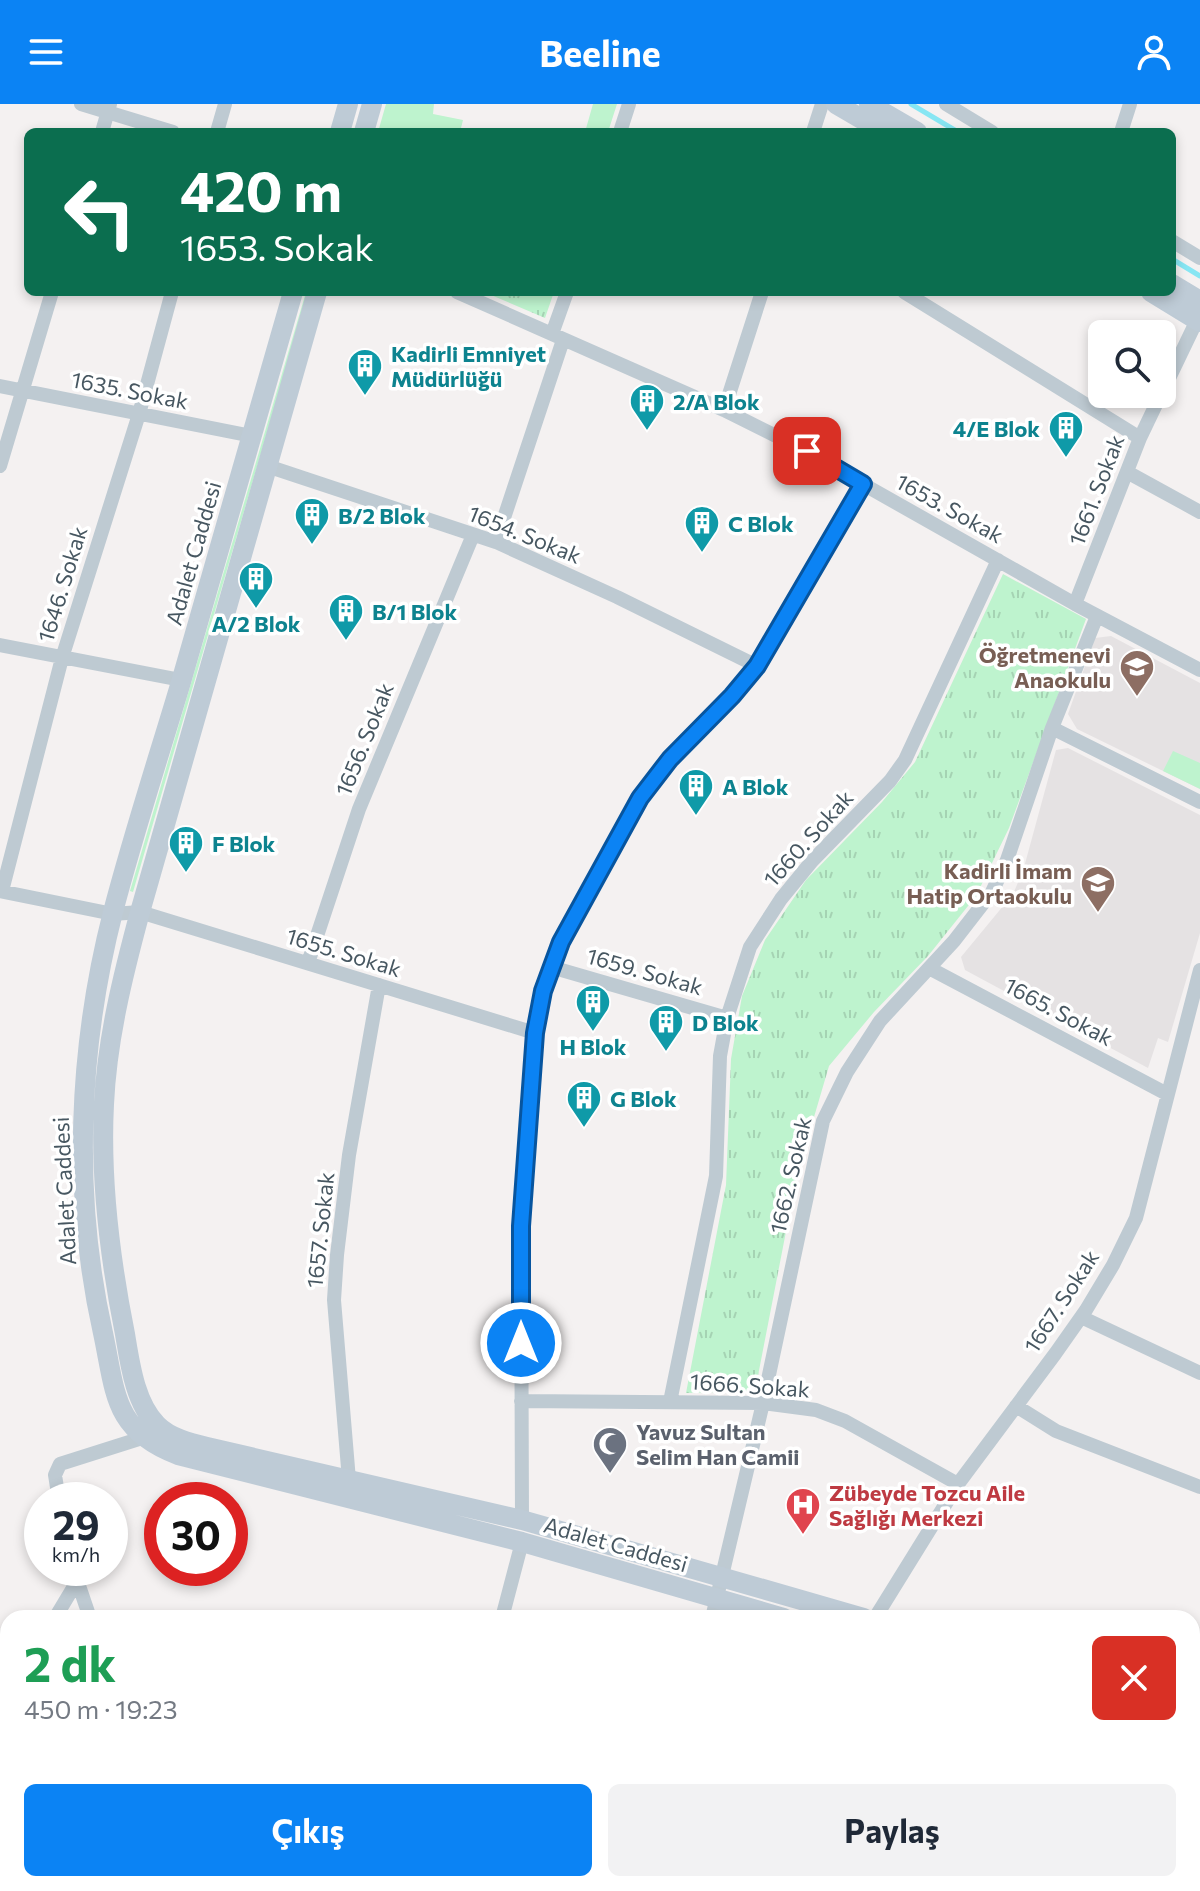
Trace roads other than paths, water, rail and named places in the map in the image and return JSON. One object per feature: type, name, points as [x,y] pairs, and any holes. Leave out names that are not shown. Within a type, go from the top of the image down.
[{"type":"street","points":[[81,104],[109,108],[162,128]]},
{"type":"street","points":[[218,128],[225,104]]},
{"type":"street","points":[[341,128],[348,104]]},
{"type":"street","points":[[365,128],[372,104]]},
{"type":"street","points":[[621,128],[629,104]]},
{"type":"street","points":[[814,128],[822,104]]},
{"type":"street","points":[[836,104],[877,128]]},
{"type":"street","points":[[869,104],[910,128]]},
{"type":"street","points":[[946,104],[985,128]]},
{"type":"street","points":[[1122,128],[1130,104]]},
{"type":"street","points":[[103,128],[109,108]]},
{"type":"street","points":[[1176,243],[1200,258]]},
{"type":"street","points":[[1176,288],[1199,314]]},
{"type":"street","points":[[0,466],[51,296]]},
{"type":"street","name":"1646. Sokak","points":[[1,891],[62,658],[139,414],[171,296]]},
{"type":"street","name":"Adalet Caddesi","points":[[292,296],[113,914],[88,1053],[82,1137],[83,1179],[98,1313],[115,1386],[128,1422],[142,1438],[160,1448],[194,1460],[522,1542],[714,1608]]},
{"type":"street","points":[[316,296],[124,970],[111,1040],[104,1102],[106,1208],[117,1295],[137,1389],[149,1416],[158,1426],[177,1437],[207,1447],[522,1520],[836,1610]]},
{"type":"street","name":"1653. Sokak","points":[[466,296],[724,410],[792,444],[1075,604],[1200,670]]},
{"type":"street","points":[[496,542],[558,337],[566,296]]},
{"type":"street","points":[[724,410],[761,296]]},
{"type":"street","points":[[910,296],[1140,438]]},
{"type":"street","points":[[1160,296],[1199,314]]},
{"type":"street","name":"1661. Sokak","points":[[1176,364],[1199,314]]},
{"type":"street","name":"1635. Sokak","points":[[0,386],[252,436]]},
{"type":"street","name":"1661. Sokak","points":[[1075,604],[1140,438],[1155,408]]},
{"type":"street","name":"1654. Sokak","points":[[267,466],[496,542],[757,666]]},
{"type":"street","points":[[1127,472],[1200,512]]},
{"type":"street","points":[[522,1520],[521,1226],[535,1033],[551,967],[613,844],[654,777],[757,666],[863,484]]},
{"type":"street","name":"1656. Sokak","points":[[308,963],[359,809],[473,535]]},
{"type":"street","name":"1660. Sokak","points":[[670,1402],[716,1176],[720,1056],[727,1018],[750,947],[781,899],[812,861],[890,781],[905,760],[998,560]]},
{"type":"street","name":"1662. Sokak","points":[[714,1608],[763,1403],[823,1121],[847,1072],[880,1021],[992,892],[1007,860],[1052,728],[1097,616]]},
{"type":"street","points":[[0,645],[181,680]]},
{"type":"street","points":[[1052,728],[1200,802]]},
{"type":"street","points":[[1,891],[113,914],[140,912]]},
{"type":"street","name":"1655. Sokak","points":[[140,912],[535,1033]]},
{"type":"street","name":"1659. Sokak","points":[[551,967],[727,1018]]},
{"type":"street","name":"1665. Sokak","points":[[929,968],[1167,1094]]},
{"type":"street","name":"1667. Sokak","points":[[880,1610],[958,1484],[1081,1317],[1113,1265],[1136,1218],[1167,1094],[1194,1015],[1200,970]]},
{"type":"street","name":"1657. Sokak","points":[[349,1480],[334,1300],[349,1155],[379,985]]},
{"type":"street","points":[[1081,1317],[1200,1373]]},
{"type":"street","name":"1666. Sokak","points":[[521,1401],[763,1403],[816,1410],[845,1421],[958,1484]]},
{"type":"street","points":[[1016,1406],[1056,1431],[1200,1487]]},
{"type":"street","points":[[56,1482],[55,1475],[60,1464],[142,1438]]},
{"type":"street","points":[[504,1610],[522,1542]]},
{"type":"street","points":[[59,1610],[70,1586]]},
{"type":"street","points":[[79,1586],[87,1610]]},
{"type":"waterway","points":[[911,104],[951,128]]},
{"type":"waterway","points":[[1176,261],[1200,276]]},
{"type":"place","name":"Kadirli Emniyet Müdürlüğü","points":[[365,397]]},
{"type":"place","name":"2/A Blok","points":[[647,432]]},
{"type":"place","name":"4/E Blok","points":[[1066,459]]},
{"type":"place","name":"B/2 Blok","points":[[312,546]]},
{"type":"place","name":"C Blok","points":[[702,554]]},
{"type":"place","name":"A/2 Blok","points":[[256,610]]},
{"type":"place","name":"B/1 Blok","points":[[346,642]]},
{"type":"place","name":"Öğretmenevi Anaokulu","points":[[1137,698]]},
{"type":"place","name":"A Blok","points":[[696,817]]},
{"type":"place","name":"F Blok","points":[[186,874]]},
{"type":"place","name":"Kadirli İmam Hatip Ortaokulu","points":[[1098,914]]},
{"type":"place","name":"H Blok","points":[[593,1033]]},
{"type":"place","name":"D Blok","points":[[666,1053]]},
{"type":"place","name":"G Blok","points":[[584,1129]]},
{"type":"place","name":"Yavuz Sultan Selim Han Camii","points":[[610,1475]]},
{"type":"place","name":"Zübeyde Tozcu Aile Sağlığı Merkezi","points":[[803,1536]]}]
